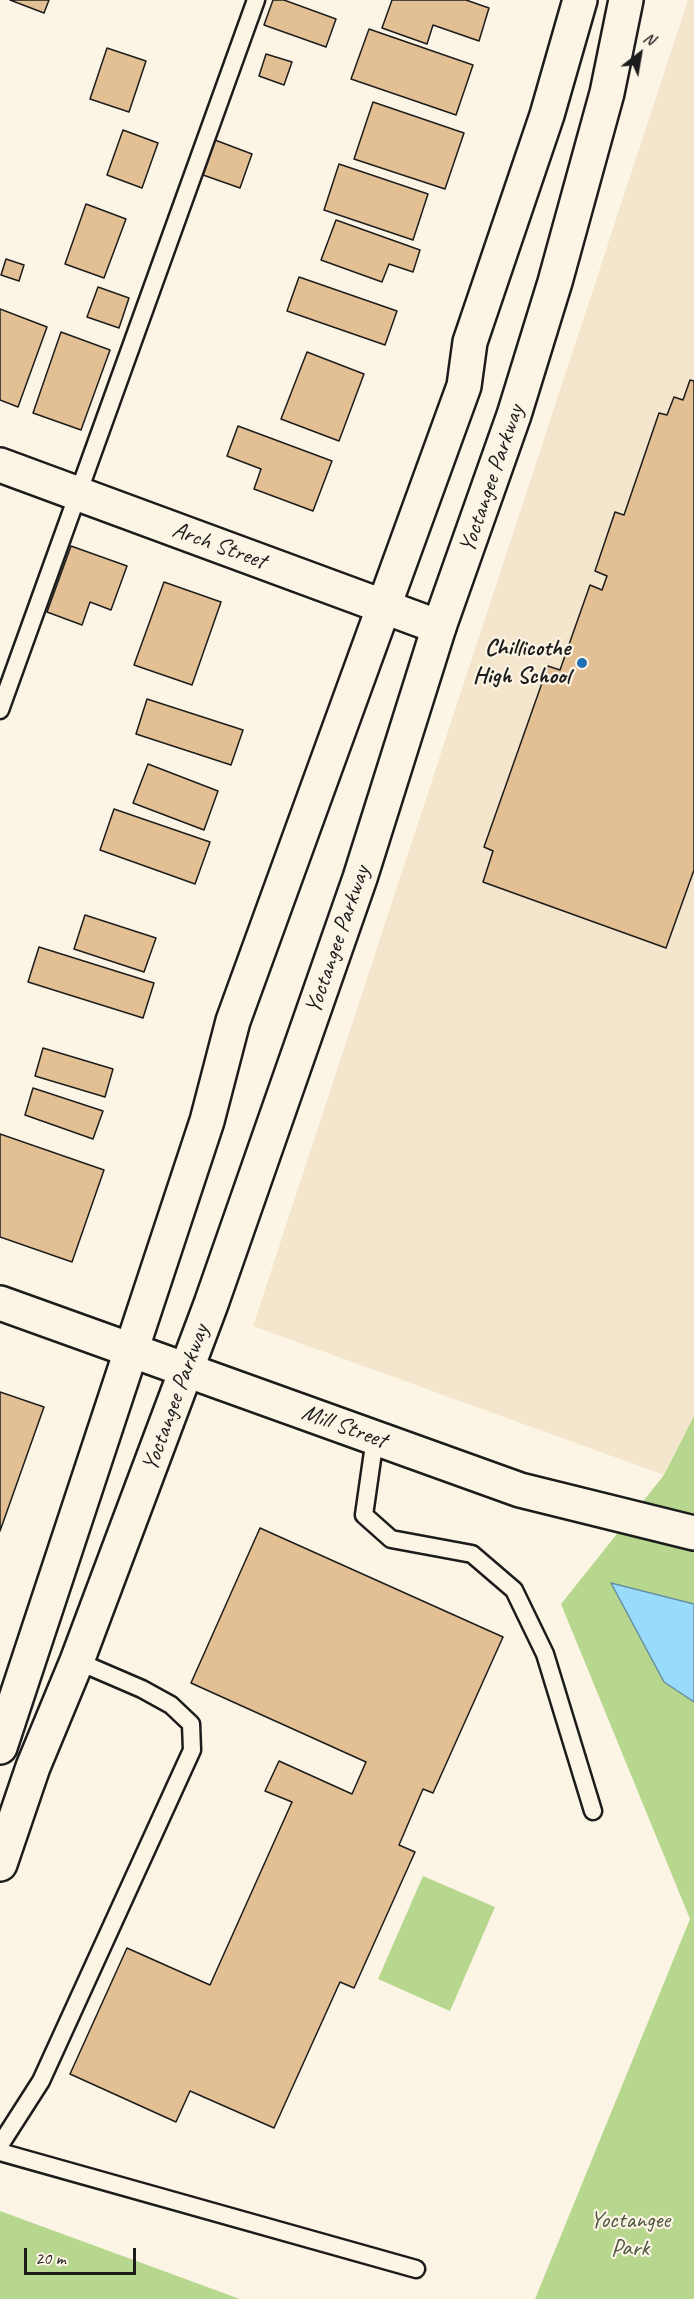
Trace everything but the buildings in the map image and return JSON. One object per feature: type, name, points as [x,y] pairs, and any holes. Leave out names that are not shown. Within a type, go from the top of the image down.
[{"type":"street","points":[[0,1747],[207,1121],[233,1021],[464,386],[470,342],[548,115],[580,0]]},
{"type":"street","name":"Yoctangee Parkway","points":[[0,1864],[33,1767],[77,1661],[186,1370],[360,878],[439,627],[514,415],[552,293],[607,93],[626,0]]},
{"type":"street","name":"Arch Street","points":[[0,465],[439,627]]},
{"type":"street","name":"Mill Street","points":[[0,1303],[520,1490],[694,1533]]},
{"type":"lane","points":[[0,710],[256,0]]},
{"type":"lane","points":[[375,1438],[364,1515],[392,1539],[472,1554],[514,1590],[545,1654],[594,1811]]},
{"type":"lane","points":[[0,2145],[41,2081],[192,1749],[191,1724],[171,1705],[142,1689],[77,1661]]},
{"type":"lane","points":[[0,2152],[416,2269]]},
{"type":"shaded area","name":"Chillicothe High School","points":[[688,0],[694,0],[694,1416],[664,1475],[253,1326]]},
{"type":"green space","name":"Yoctangee Park","points":[[694,1416],[694,2299],[535,2299],[690,1919],[561,1604],[664,1475]]},
{"type":"green space","points":[[423,1876],[495,1907],[450,2011],[378,1979]]},
{"type":"green space","points":[[0,2211],[240,2299],[0,2299]]},
{"type":"water","points":[[611,1583],[694,1604],[694,1702],[664,1682]]},
{"type":"place","name":"Chillicothe High School","points":[[582,663]]}]
